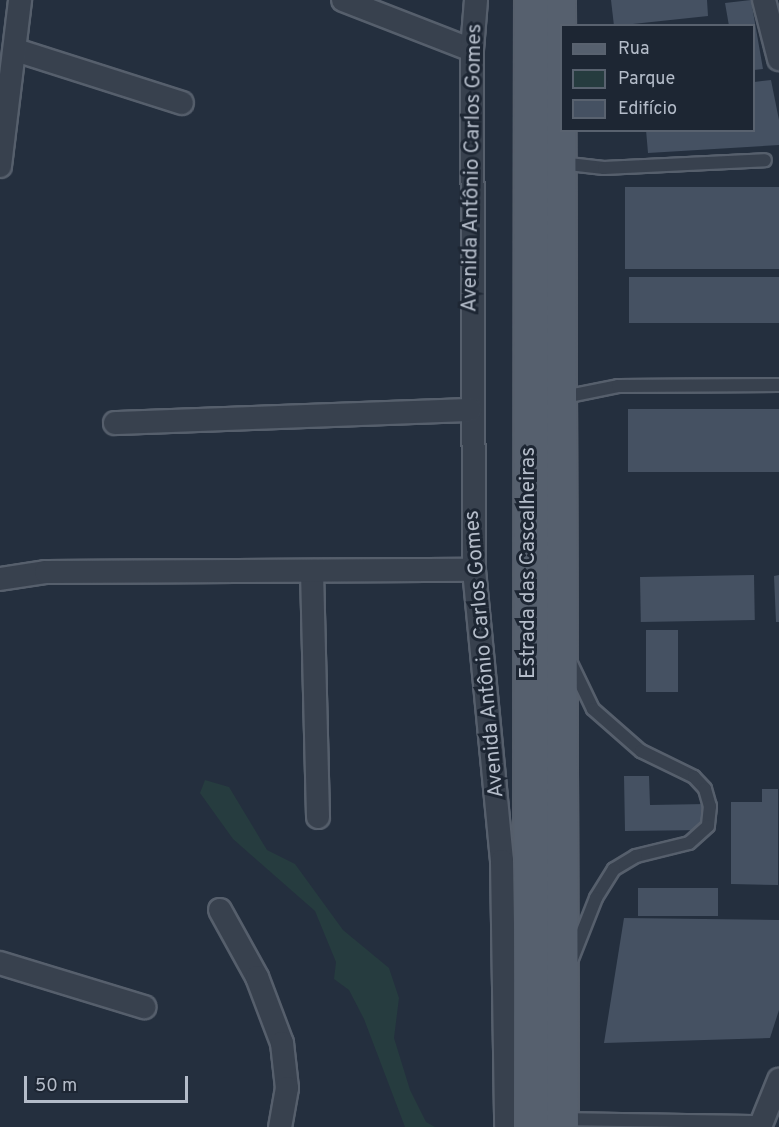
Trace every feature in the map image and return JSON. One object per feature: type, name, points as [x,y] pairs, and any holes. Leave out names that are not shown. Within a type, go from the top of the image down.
[{"type":"main road","name":"Estrada das Cascalheiras","points":[[531,0],[550,1124]]},
{"type":"main road","name":"Estrada das Cascalheiras","points":[[550,1124],[560,984],[557,398],[558,0]]},
{"type":"street","points":[[0,166],[16,50],[20,0]]},
{"type":"street","points":[[343,0],[472,50]]},
{"type":"street","name":"Avenida Antônio Carlos Gomes","points":[[476,0],[472,50],[471,410],[474,570],[502,861],[506,1127]]},
{"type":"street","points":[[764,0],[779,59]]},
{"type":"street","points":[[16,50],[182,103]]},
{"type":"street","points":[[115,423],[471,410]]},
{"type":"street","points":[[0,579],[46,572],[474,570]]},
{"type":"street","points":[[312,571],[318,817]]},
{"type":"street","points":[[220,910],[257,977],[282,1043],[287,1088],[280,1127]]},
{"type":"street","points":[[0,963],[144,1007]]},
{"type":"street","points":[[761,1124],[778,1087]]},
{"type":"lane","points":[[558,162],[604,168],[765,160]]},
{"type":"lane","points":[[557,398],[618,386],[779,385]]},
{"type":"lane","points":[[558,636],[593,709],[641,751],[694,777],[705,789],[710,806],[708,826],[696,839],[636,856],[614,869],[596,898],[560,984]]},
{"type":"lane","points":[[550,1124],[761,1124]]},
{"type":"green space","points":[[205,780],[229,787],[267,850],[295,864],[343,930],[389,968],[399,998],[394,1038],[410,1090],[426,1122],[435,1127],[405,1127],[364,1019],[349,990],[334,979],[336,962],[315,911],[233,839],[200,793]]},
{"type":"building","points":[[611,0],[707,0],[708,16],[614,24]]},
{"type":"building","points":[[751,0],[763,69],[755,70],[755,24],[729,24],[725,3]]},
{"type":"building","points":[[771,80],[779,120],[779,145],[648,153],[646,132],[755,132],[755,82]]},
{"type":"building","points":[[625,187],[779,187],[779,269],[625,269]]},
{"type":"building","points":[[629,277],[779,277],[779,323],[629,323]]},
{"type":"building","points":[[628,409],[779,409],[779,472],[628,472]]},
{"type":"building","points":[[754,575],[755,620],[641,622],[640,577]]},
{"type":"building","points":[[779,575],[779,622],[776,622],[774,576]]},
{"type":"building","points":[[646,630],[678,630],[678,692],[646,692]]},
{"type":"building","points":[[624,776],[649,776],[650,805],[706,804],[706,830],[625,831]]},
{"type":"building","points":[[762,789],[778,789],[778,885],[731,884],[731,802],[762,802]]},
{"type":"building","points":[[638,888],[718,888],[718,916],[638,916]]},
{"type":"building","points":[[624,918],[779,920],[779,1010],[770,1038],[604,1043]]}]
